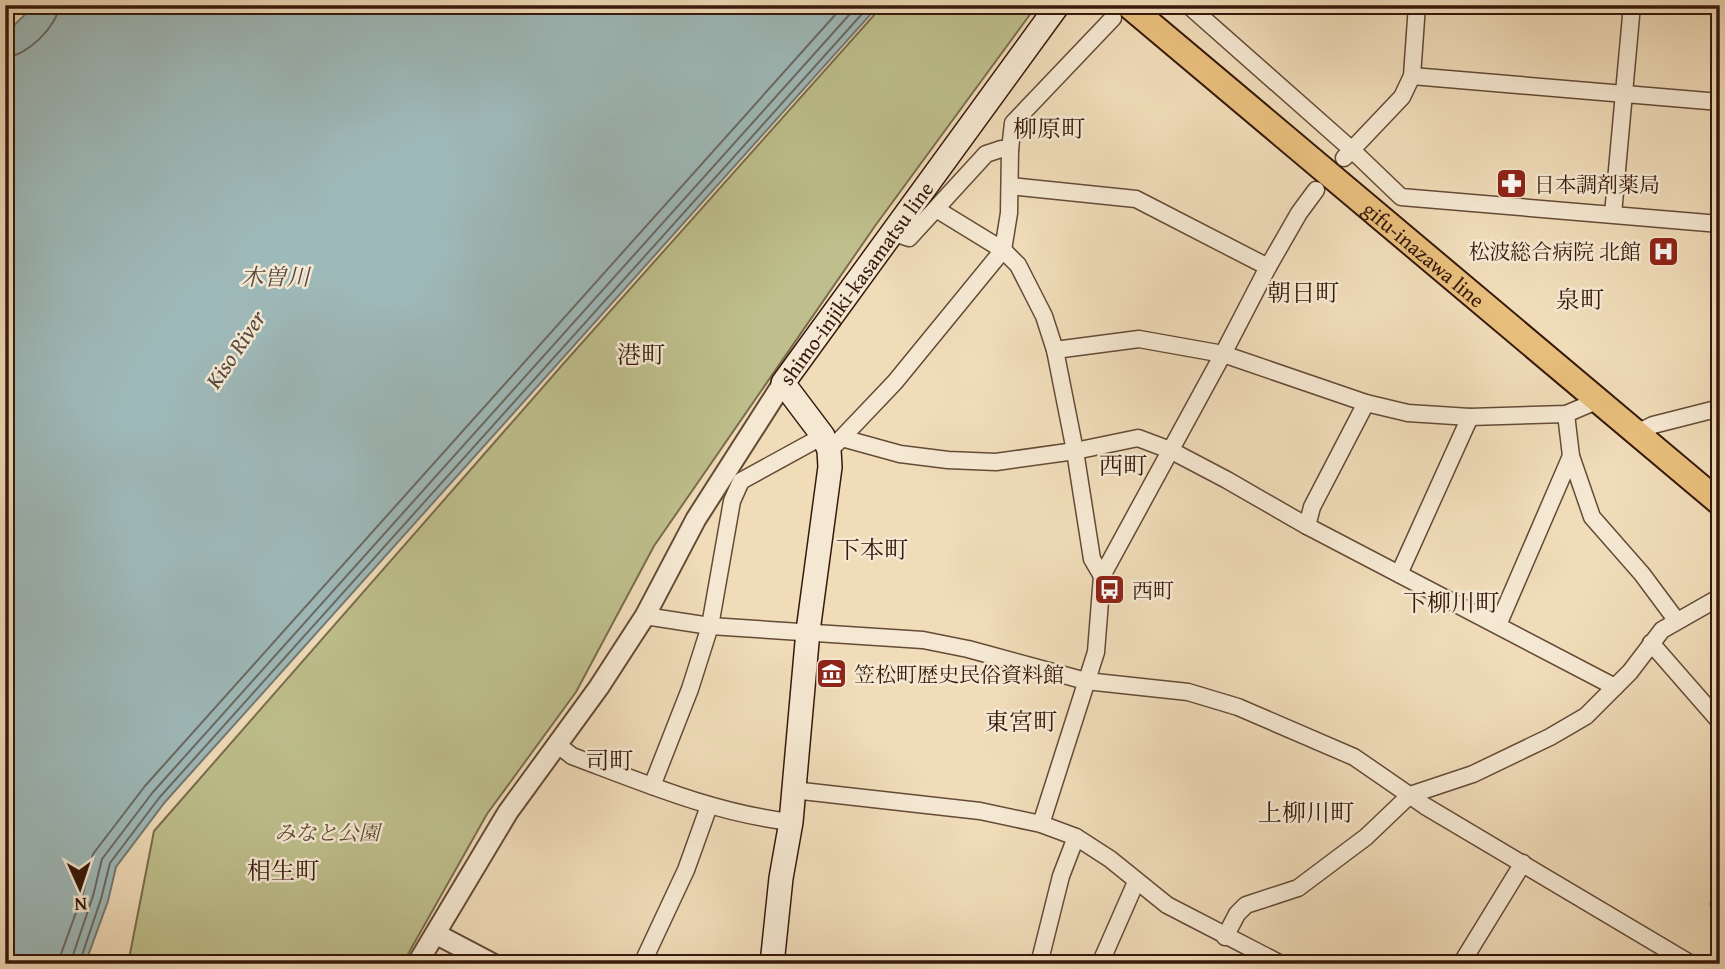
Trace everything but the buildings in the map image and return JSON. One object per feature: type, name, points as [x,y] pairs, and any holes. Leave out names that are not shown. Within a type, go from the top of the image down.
[{"type":"main road","name":"shimo-injiki-kasamatsu line","points":[[831,441],[783,383],[1058,5]]},
{"type":"main road","name":"gifu-inazawa line","points":[[1120,12],[1599,400],[1720,503]]},
{"type":"main road","points":[[772,964],[780,878],[791,822],[808,631],[830,467],[831,441]]},
{"type":"street","points":[[1188,5],[1347,154],[1401,197],[1720,224]]},
{"type":"street","points":[[1347,154],[1402,97],[1412,76],[1417,5]]},
{"type":"street","points":[[1613,214],[1632,5]]},
{"type":"street","points":[[652,786],[690,689],[710,626],[732,501],[741,481],[831,441],[895,382],[1003,250],[1009,213],[1013,123],[1120,12]]},
{"type":"street","points":[[1412,76],[1720,102]]},
{"type":"street","points":[[894,233],[909,238],[986,154],[1001,149],[1010,150]]},
{"type":"street","points":[[1010,186],[1136,199],[1268,267]]},
{"type":"street","points":[[1041,824],[1096,652],[1102,576],[1268,267],[1299,213],[1316,190]]},
{"type":"street","points":[[936,209],[1003,250],[1018,265],[1044,316],[1055,350],[1075,451],[1092,559],[1102,576]]},
{"type":"street","points":[[1055,350],[1139,339],[1223,354],[1366,403],[1408,413],[1470,417],[1566,414],[1599,400]]},
{"type":"street","points":[[418,964],[508,812],[599,687],[645,616],[696,519],[783,383]]},
{"type":"street","points":[[1307,526],[1312,507],[1366,403]]},
{"type":"street","points":[[1637,433],[1653,425],[1720,408]]},
{"type":"street","points":[[1566,414],[1571,456],[1592,517],[1643,574],[1677,621]]},
{"type":"street","points":[[1398,574],[1470,417]]},
{"type":"street","points":[[831,441],[900,454],[996,462],[1075,451],[1138,438],[1170,450],[1307,526],[1615,687]]},
{"type":"street","points":[[1498,625],[1571,456]]},
{"type":"street","points":[[1225,937],[1237,914],[1246,905],[1298,888],[1366,836],[1410,795],[1473,774],[1550,737],[1586,716],[1630,672],[1662,630],[1720,597]]},
{"type":"street","points":[[645,616],[710,626],[923,640],[968,649],[1086,681],[1188,692],[1238,708],[1354,757],[1425,806],[1692,964]]},
{"type":"street","points":[[1651,643],[1720,722]]},
{"type":"street","points":[[558,745],[572,756],[709,806],[758,818],[791,822]]},
{"type":"street","points":[[793,790],[980,811],[1041,824],[1076,837],[1110,859],[1167,905],[1281,964]]},
{"type":"street","points":[[642,964],[686,870],[709,806]]},
{"type":"street","points":[[1039,964],[1061,876],[1076,837]]},
{"type":"street","points":[[1461,964],[1523,863]]},
{"type":"street","points":[[1100,964],[1136,882]]},
{"type":"street","points":[[436,934],[493,964]]},
{"type":"green space","name":"みなと公園","points":[[883,5],[1037,5],[875,226],[654,546],[576,692],[487,814],[403,963],[128,964],[154,831],[564,363]]},
{"type":"water","name":"木曽川","points":[[35,5],[879,5],[165,802],[116,867],[108,901],[85,964],[5,964],[5,34]]},
{"type":"place","name":"日本調剤薬局","points":[[1511,184]]},
{"type":"place","name":"松波総合病院 北館","points":[[1664,251]]},
{"type":"place","name":"西町","points":[[1109,590]]},
{"type":"place","name":"笠松町歴史民俗資料館","points":[[831,674]]},
{"type":"district","name":"柳原町","points":[[1049,128]]},
{"type":"district","name":"朝日町","points":[[1303,292]]},
{"type":"district","name":"泉町","points":[[1580,299]]},
{"type":"district","name":"港町","points":[[641,354]]},
{"type":"district","name":"西町","points":[[1123,465]]},
{"type":"district","name":"下本町","points":[[872,549]]},
{"type":"district","name":"下柳川町","points":[[1451,602]]},
{"type":"district","name":"東宮町","points":[[1021,721]]},
{"type":"district","name":"司町","points":[[609,760]]},
{"type":"district","name":"上柳川町","points":[[1306,812]]},
{"type":"district","name":"相生町","points":[[283,870]]},
{"type":"water label","name":"Kiso River","points":[[235,349]]}]
